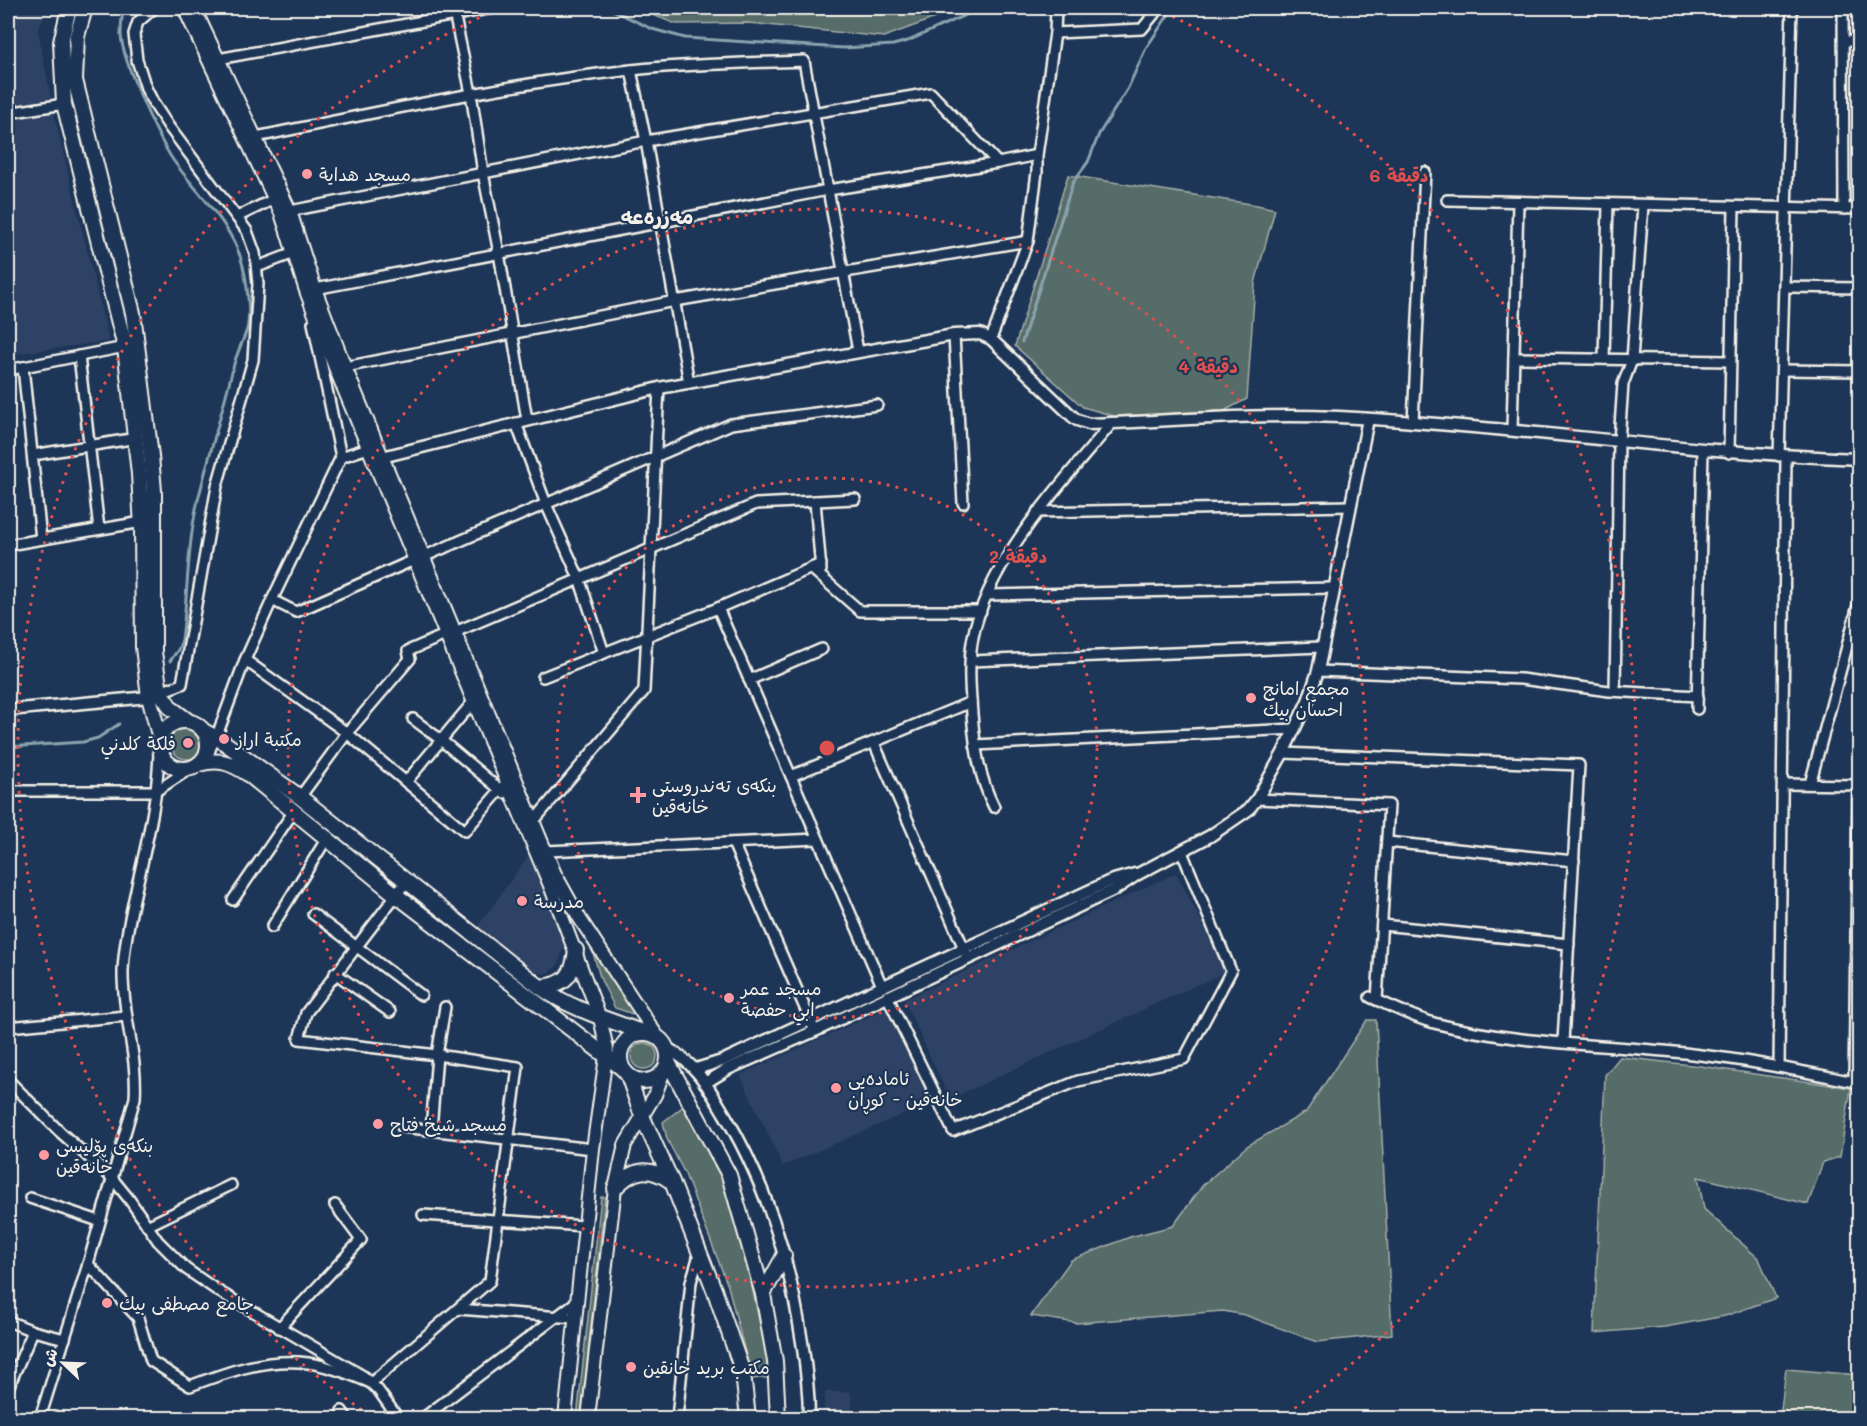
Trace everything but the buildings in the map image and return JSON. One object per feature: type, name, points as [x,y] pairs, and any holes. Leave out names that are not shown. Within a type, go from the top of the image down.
[{"type":"main road","points":[[69,8],[61,42],[64,104],[125,347],[137,438],[142,522],[143,647],[154,694],[161,753],[170,765],[183,770],[199,762],[228,762],[248,774],[396,895],[625,1072],[642,1081],[651,1080],[666,1060]]},
{"type":"main road","points":[[85,8],[77,36],[75,80],[135,324],[154,491],[154,694]]},
{"type":"main road","points":[[184,8],[274,199],[294,253],[382,457],[419,559]]},
{"type":"main road","points":[[194,8],[290,211],[312,294],[368,448],[419,559],[561,885],[580,919],[657,1036],[666,1060],[729,1175],[763,1294],[775,1361],[778,1419]]},
{"type":"main road","points":[[450,634],[503,786],[515,802],[576,950],[605,1034],[606,1058],[584,1226],[565,1419]]},
{"type":"main road","points":[[154,694],[187,720],[194,722],[300,796],[558,1000],[600,1018],[657,1036]]},
{"type":"main road","points":[[160,742],[167,727],[187,720]]},
{"type":"main road","points":[[199,762],[208,746],[210,734]]},
{"type":"main road","points":[[540,987],[554,986],[567,978],[574,964],[576,950]]},
{"type":"main road","points":[[642,1032],[634,1035],[622,1046],[620,1054],[642,1116],[672,1182],[715,1292],[743,1373],[748,1419]]},
{"type":"main road","points":[[588,1419],[615,1188],[625,1145],[655,1095],[666,1060]]},
{"type":"main road","points":[[615,1188],[624,1178],[635,1172],[649,1171],[661,1174],[672,1182]]},
{"type":"main road","points":[[763,1294],[784,1256]]},
{"type":"street","points":[[8,710],[154,694],[182,684],[217,486],[253,360],[258,311],[257,267],[252,241],[237,217],[169,127],[146,88],[137,60],[134,34],[138,22],[154,8]]},
{"type":"street","points":[[218,59],[454,11],[493,8]]},
{"type":"street","points":[[991,339],[1028,241],[1037,172],[1037,154],[1055,33],[1056,8]]},
{"type":"street","points":[[1055,33],[1142,29],[1159,8]]},
{"type":"street","points":[[1779,1067],[1784,784],[1783,370],[1792,8]]},
{"type":"street","points":[[1844,8],[1844,209]]},
{"type":"street","points":[[454,11],[471,93],[483,173],[513,334],[521,422],[546,504],[579,578],[604,654]]},
{"type":"street","points":[[1844,41],[1860,41]]},
{"type":"street","points":[[255,137],[471,93],[631,70],[804,61],[858,351]]},
{"type":"street","points":[[631,70],[646,141],[689,383]]},
{"type":"street","points":[[290,211],[646,141],[931,93],[998,163]]},
{"type":"street","points":[[8,113],[64,104]]},
{"type":"street","points":[[210,734],[340,457],[312,294],[660,221],[828,190],[998,163],[1037,154]]},
{"type":"street","points":[[1413,422],[1425,172]]},
{"type":"street","points":[[237,217],[274,199]]},
{"type":"street","points":[[1447,200],[1860,209]]},
{"type":"street","points":[[1512,430],[1518,202]]},
{"type":"street","points":[[1604,359],[1608,204]]},
{"type":"street","points":[[1615,691],[1619,441],[1623,384],[1632,360],[1643,205]]},
{"type":"street","points":[[1729,453],[1734,207]]},
{"type":"street","points":[[345,367],[675,301],[1028,241]]},
{"type":"street","points":[[257,267],[294,253]]},
{"type":"street","points":[[1785,287],[1860,288]]},
{"type":"street","points":[[382,457],[659,388],[858,351],[954,335],[981,334],[991,339],[1077,420],[1089,424],[1263,416],[1368,419],[1512,430],[1729,453],[1860,459]]},
{"type":"street","points":[[954,335],[963,503]]},
{"type":"street","points":[[8,370],[125,347]]},
{"type":"street","points":[[79,356],[99,529]]},
{"type":"street","points":[[1514,357],[1730,361]]},
{"type":"street","points":[[23,367],[41,539]]},
{"type":"street","points":[[1783,370],[1860,371]]},
{"type":"street","points":[[533,822],[644,692],[659,388]]},
{"type":"street","points":[[272,600],[296,612],[731,424],[877,405]]},
{"type":"street","points":[[696,1069],[722,1061],[810,1020],[885,991],[966,954],[1110,881],[1138,874],[1182,852],[1248,810],[1257,799],[1283,753],[1308,701],[1318,671],[1368,419]]},
{"type":"street","points":[[993,807],[981,777],[971,702],[971,661],[974,636],[981,611],[1002,568],[1037,512],[1112,423]]},
{"type":"street","points":[[33,455],[137,438]]},
{"type":"street","points":[[340,457],[368,448]]},
{"type":"street","points":[[1697,709],[1703,450]]},
{"type":"street","points":[[300,796],[346,733],[410,659],[408,651],[756,504],[855,499]]},
{"type":"street","points":[[815,501],[816,566],[822,578],[860,611],[981,611]]},
{"type":"street","points":[[1037,512],[1350,506]]},
{"type":"street","points":[[8,546],[142,522]]},
{"type":"street","points":[[543,677],[647,637],[816,566]]},
{"type":"street","points":[[988,595],[1333,588]]},
{"type":"street","points":[[1810,784],[1860,598]]},
{"type":"street","points":[[718,608],[885,991],[953,1131],[1078,1081],[1184,1059],[1231,971],[1182,852]]},
{"type":"street","points":[[971,661],[1322,648]]},
{"type":"street","points":[[749,680],[822,649]]},
{"type":"street","points":[[245,660],[346,733],[465,831],[503,786],[413,719]]},
{"type":"street","points":[[1318,671],[1521,679],[1615,691],[1698,696]]},
{"type":"street","points":[[406,782],[473,702]]},
{"type":"street","points":[[791,776],[971,702]]},
{"type":"street","points":[[975,745],[1295,729]]},
{"type":"street","points":[[40,1419],[88,1264],[135,1098],[137,1077],[126,1016],[123,971],[128,929],[156,791],[160,742]]},
{"type":"street","points":[[874,742],[966,954]]},
{"type":"street","points":[[1283,753],[1579,765],[1563,1042]]},
{"type":"street","points":[[8,791],[156,791],[199,762]]},
{"type":"street","points":[[1257,799],[1389,805],[1382,925],[1373,998],[1431,1022],[1460,1029],[1531,1040],[1694,1054],[1857,1082],[1859,785],[1784,784]]},
{"type":"street","points":[[233,900],[294,811]]},
{"type":"street","points":[[272,927],[327,838]]},
{"type":"street","points":[[546,851],[818,838]]},
{"type":"street","points":[[1387,842],[1574,861]]},
{"type":"street","points":[[733,843],[815,1031]]},
{"type":"street","points":[[371,1383],[490,1281],[518,1067],[299,1039],[306,1013],[406,882]]},
{"type":"street","points":[[313,914],[421,995]]},
{"type":"street","points":[[1382,925],[1569,944]]},
{"type":"street","points":[[335,973],[390,1012]]},
{"type":"street","points":[[705,1083],[728,1069],[815,1031],[885,991]]},
{"type":"street","points":[[431,1130],[437,1055],[445,1007]]},
{"type":"street","points":[[8,1027],[126,1016]]},
{"type":"street","points":[[666,1060],[682,1056],[696,1069],[726,1116],[752,1164],[777,1227],[798,1318],[809,1399],[809,1419]]},
{"type":"street","points":[[8,1080],[60,1132],[112,1178],[171,1256],[210,1286],[371,1383],[398,1419]]},
{"type":"street","points":[[402,1127],[593,1149]]},
{"type":"street","points":[[147,1226],[231,1185]]},
{"type":"street","points":[[30,1198],[99,1221]]},
{"type":"street","points":[[279,1328],[361,1240],[335,1205]]},
{"type":"street","points":[[423,1215],[584,1226]]},
{"type":"street","points":[[678,1419],[691,1282],[699,1255]]},
{"type":"street","points":[[88,1264],[138,1318],[151,1361],[190,1386],[225,1373],[264,1364],[285,1362],[318,1365],[371,1383]]},
{"type":"street","points":[[477,1311],[480,1290]]},
{"type":"street","points":[[423,1419],[576,1302]]},
{"type":"street","points":[[459,1309],[574,1317]]},
{"type":"street","points":[[8,1321],[65,1339]]},
{"type":"street","points":[[8,1388],[33,1330]]},
{"type":"shaded area","points":[[8,8],[48,8],[38,30],[55,119],[109,341],[8,355]]},
{"type":"shaded area","name":"مدرسة","points":[[529,855],[565,943],[558,965],[548,973],[534,971],[478,926]]},
{"type":"shaded area","points":[[1176,873],[1227,971],[950,1099],[904,1000]]},
{"type":"shaded area","name":"ئامادەیی خانەقین - کوڕان","points":[[886,1009],[931,1102],[783,1166],[740,1075]]},
{"type":"shaded area","points":[[825,1392],[851,1392],[853,1418],[823,1418]]},
{"type":"green space","points":[[635,8],[962,8],[884,37],[748,23],[676,24]]},
{"type":"green space","points":[[1068,175],[1275,209],[1255,283],[1247,399],[1224,411],[1114,416],[1083,407],[1015,346]]},
{"type":"green space","points":[[187,727],[198,732],[203,743],[198,754],[187,759],[176,754],[171,743],[176,732]]},
{"type":"green space","points":[[591,946],[642,1017],[615,1008],[601,980]]},
{"type":"green space","points":[[1367,1020],[1376,1020],[1392,1334],[1317,1342],[1245,1315],[1223,1311],[1077,1323],[1031,1316],[1071,1260],[1130,1237],[1173,1226],[1203,1185],[1247,1146],[1306,1112]]},
{"type":"green space","points":[[644,1043],[654,1046],[657,1056],[654,1066],[644,1069],[634,1066],[631,1056],[634,1046]]},
{"type":"green space","points":[[1620,1057],[1851,1088],[1840,1157],[1823,1162],[1808,1204],[1698,1177],[1704,1209],[1759,1259],[1776,1298],[1725,1316],[1665,1327],[1594,1333],[1605,1075]]},
{"type":"green space","points":[[689,1102],[719,1168],[730,1202],[749,1272],[771,1377],[752,1379],[728,1286],[685,1174],[667,1139],[663,1122]]},
{"type":"green space","points":[[601,1197],[605,1197],[581,1418],[577,1418]]},
{"type":"green space","points":[[1786,1369],[1859,1375],[1859,1418],[1780,1418]]},
{"type":"waterway","points":[[124,8],[121,32],[123,47],[142,99],[173,160],[223,223],[231,237],[243,266],[248,298],[247,329],[234,363],[194,517],[182,640],[170,661]]},
{"type":"waterway","points":[[608,8],[652,29],[685,38],[844,48],[893,45],[908,41],[981,8]]},
{"type":"waterway","points":[[1022,342],[1073,182],[1088,162],[1099,134],[1128,88],[1146,48],[1173,8]]},
{"type":"waterway","points":[[8,747],[83,742],[98,738],[119,724]]},
{"type":"place","name":"مسجد هداية","points":[[307,174]]},
{"type":"place","name":"مجمع امانج احسان بيك","points":[[1251,698]]},
{"type":"place","name":"مكتبة اراز","points":[[224,739]]},
{"type":"place","name":"فلكة كلدني","points":[[188,743]]},
{"type":"place","name":"بنکەی تەندروستی خانەقین","points":[[638,795]]},
{"type":"place","name":"مدرسة","points":[[522,901]]},
{"type":"place","name":"مسجد عمر ابي حفصة","points":[[729,998]]},
{"type":"place","name":"ئامادەیی خانەقین - کوڕان","points":[[836,1088]]},
{"type":"place","name":"مسجد شيخ فتاح","points":[[378,1124]]},
{"type":"place","name":"بنکەی پۆلیسی خانەقین","points":[[44,1155]]},
{"type":"place","name":"جامع مصطفى بيك","points":[[107,1303]]},
{"type":"place","name":"مكتب بريد خانقين","points":[[631,1367]]},
{"type":"district","name":"مەزرەعە","points":[[657,216]]}]
